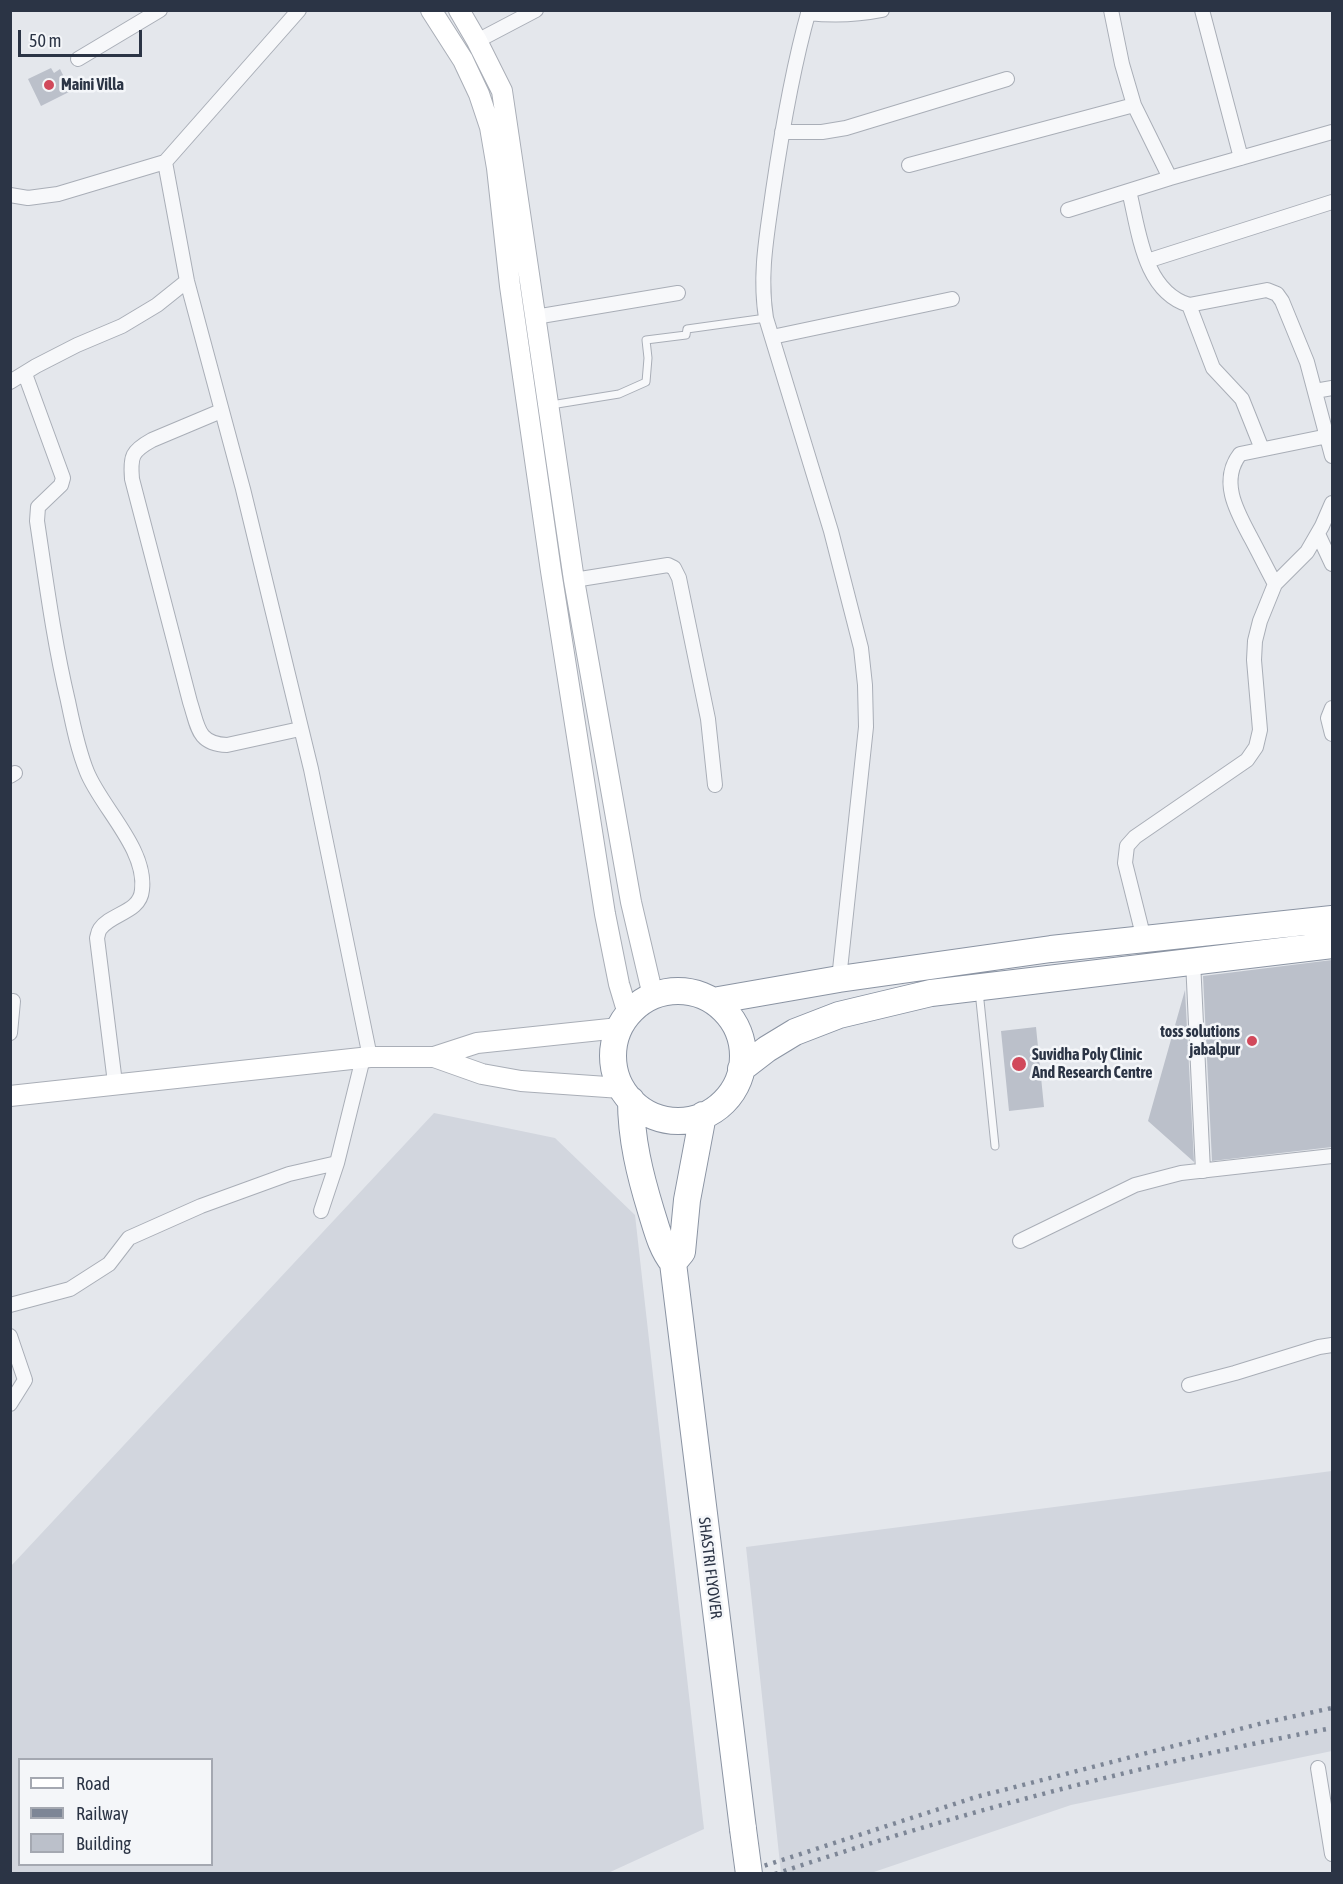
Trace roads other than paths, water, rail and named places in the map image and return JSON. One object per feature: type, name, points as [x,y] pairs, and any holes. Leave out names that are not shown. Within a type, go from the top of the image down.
[{"type":"highway","points":[[713,1001],[839,979],[1051,949],[1332,919]]},
{"type":"highway","points":[[741,1069],[767,1049],[795,1032],[839,1015],[931,993],[1332,945]]},
{"type":"highway","points":[[683,991],[699,994],[713,1001],[725,1011],[741,1038],[743,1053],[736,1084],[717,1107],[703,1115],[672,1120],[657,1117],[643,1110],[626,1094],[615,1074],[614,1042],[624,1021],[639,1004],[653,996],[668,992],[683,991]]},
{"type":"highway","points":[[626,1094],[642,1182],[661,1243],[673,1263],[682,1252],[687,1200],[703,1115]]},
{"type":"highway","name":"SHASTRI FLYOVER","points":[[673,1263],[748,1874]]},
{"type":"street","points":[[78,59],[160,10]]},
{"type":"street","points":[[10,195],[28,198],[58,194],[165,162],[299,10]]},
{"type":"street","points":[[10,1096],[366,1058],[434,1058],[477,1044],[624,1021],[550,571],[490,127],[479,94],[463,60],[431,10]]},
{"type":"street","points":[[459,10],[502,91],[574,580],[631,902],[653,996]]},
{"type":"street","points":[[477,41],[536,10]]},
{"type":"street","points":[[839,979],[866,727],[861,648],[831,531],[766,318],[762,296],[762,271],[790,85],[809,12],[832,15],[882,10]]},
{"type":"street","points":[[1111,10],[1122,64],[1134,105],[1170,178]]},
{"type":"street","points":[[1202,10],[1240,158]]},
{"type":"street","points":[[782,132],[822,132],[846,128],[1007,79]]},
{"type":"street","points":[[909,165],[1134,105]]},
{"type":"street","points":[[1068,210],[1332,132]]},
{"type":"street","points":[[165,162],[186,281],[282,649],[311,770],[366,1058],[337,1163],[321,1211]]},
{"type":"street","points":[[1129,191],[1147,261],[1155,279],[1179,302],[1189,305],[1267,290],[1277,294],[1307,362],[1332,456]]},
{"type":"street","points":[[1147,261],[1332,202]]},
{"type":"street","points":[[10,382],[77,345],[122,326],[157,305],[186,281]]},
{"type":"street","points":[[535,317],[678,293]]},
{"type":"street","points":[[772,337],[952,299]]},
{"type":"street","points":[[1189,305],[1213,368],[1242,399],[1262,449]]},
{"type":"street","points":[[25,374],[63,478],[61,485],[38,507],[37,521],[58,658],[78,744],[87,774],[124,832],[142,872],[142,892],[139,901],[131,909],[100,929],[97,938],[115,1083]]},
{"type":"street","points":[[1315,391],[1332,388]]},
{"type":"street","points":[[221,411],[141,446],[134,452],[131,461],[132,479],[190,702],[201,735],[214,744],[227,745],[300,729]]},
{"type":"street","points":[[1275,584],[1234,506],[1230,473],[1240,454],[1328,436]]},
{"type":"street","points":[[1144,939],[1125,863],[1127,846],[1135,837],[1246,760],[1256,747],[1260,730],[1254,660],[1255,641],[1260,621],[1275,584],[1307,552],[1332,503]]},
{"type":"street","points":[[1318,534],[1332,564]]},
{"type":"street","points":[[574,580],[668,566],[674,568],[679,578],[708,719],[715,785]]},
{"type":"street","points":[[1332,708],[1328,718],[1332,734]]},
{"type":"street","points":[[1193,961],[1203,1171]]},
{"type":"street","points":[[10,1034],[13,1001]]},
{"type":"street","points":[[434,1058],[482,1074],[626,1094]]},
{"type":"street","points":[[1020,1241],[1136,1185],[1181,1173],[1332,1156]]},
{"type":"street","points":[[10,1305],[70,1289],[109,1264],[129,1238],[201,1206],[289,1174],[337,1163]]},
{"type":"street","points":[[10,1336],[25,1380],[10,1404]]},
{"type":"street","points":[[1189,1385],[1318,1347],[1332,1345]]},
{"type":"street","points":[[1318,1768],[1332,1854]]},
{"type":"lane","points":[[548,406],[619,394],[646,382],[648,358],[646,340],[686,335],[687,329],[766,318]]},
{"type":"lane","points":[[979,988],[995,1146]]},
{"type":"railway","points":[[739,1874],[976,1797],[1263,1723],[1332,1708]]},
{"type":"railway","points":[[775,1874],[982,1810],[1191,1757],[1332,1728]]},
{"type":"place","name":"Maini Villa","points":[[49,85]]},
{"type":"place","name":"toss solutions jabalpur","points":[[1252,1041]]},
{"type":"place","name":"Suvidha Poly Clinic And Research Centre","points":[[1019,1064]]}]
